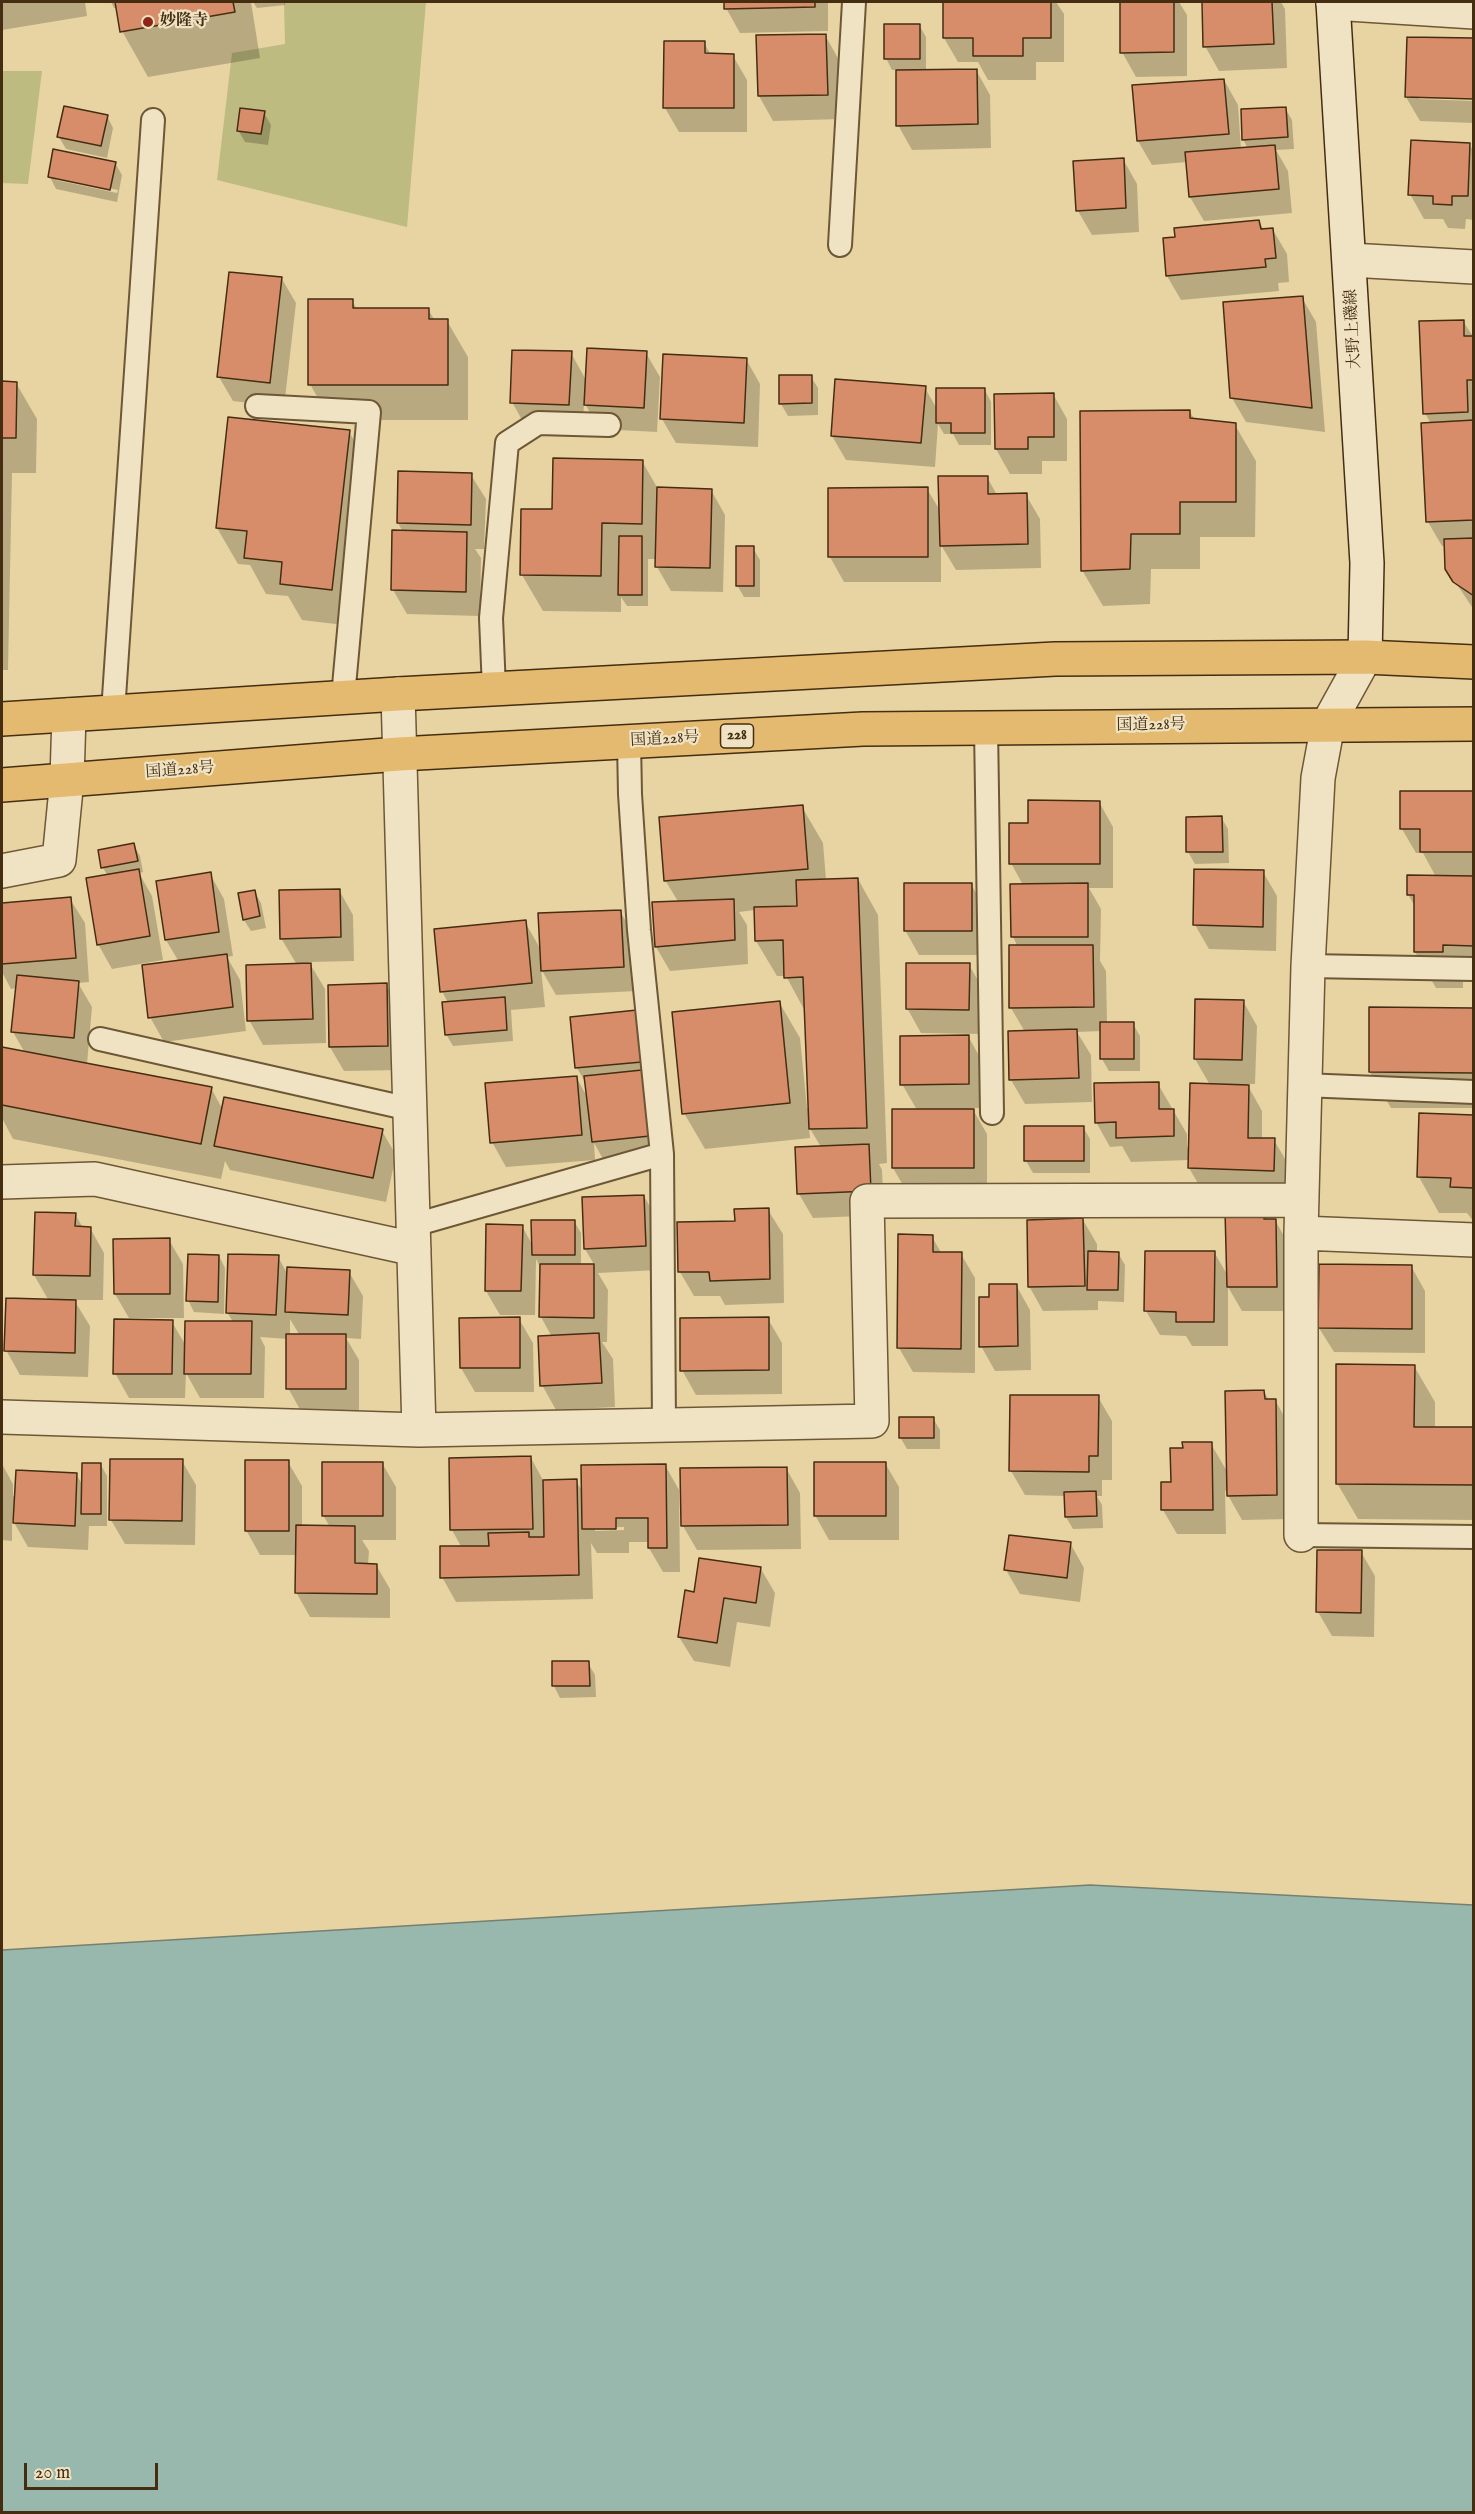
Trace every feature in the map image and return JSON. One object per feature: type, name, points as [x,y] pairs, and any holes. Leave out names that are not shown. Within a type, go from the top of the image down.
[{"type":"highway","points":[[2,719],[494,688],[1055,660],[1365,657],[1473,662]]},
{"type":"highway","name":"国道228号","points":[[2,785],[399,754],[863,729],[1473,724]]},
{"type":"street","points":[[1333,2],[1473,12]]},
{"type":"street","name":"大野上磯線","points":[[1333,2],[1367,563],[1365,657]]},
{"type":"street","points":[[1350,260],[1473,267]]},
{"type":"street","points":[[1301,1535],[1301,1233],[1304,1085],[1318,778],[1328,724],[1365,657]]},
{"type":"street","points":[[398,694],[419,1430]]},
{"type":"street","points":[[2,871],[59,860],[67,779],[69,715]]},
{"type":"street","points":[[2,1182],[95,1179],[414,1237]]},
{"type":"street","points":[[2,1417],[419,1430],[872,1420],[867,1201],[1302,1200]]},
{"type":"street","points":[[1301,1233],[1473,1240]]},
{"type":"lane","points":[[840,245],[854,2]]},
{"type":"lane","points":[[112,712],[153,120]]},
{"type":"lane","points":[[257,406],[369,411],[343,698]]},
{"type":"lane","points":[[494,688],[491,618],[507,443],[538,423],[609,425]]},
{"type":"lane","points":[[986,728],[992,1113]]},
{"type":"lane","points":[[629,742],[639,930],[662,1154],[664,1425]]},
{"type":"lane","points":[[1308,966],[1473,969]]},
{"type":"lane","points":[[100,1039],[410,1108]]},
{"type":"lane","points":[[1304,1085],[1473,1092]]},
{"type":"lane","points":[[414,1237],[662,1154]]},
{"type":"lane","points":[[1301,1535],[1473,1537]]},
{"type":"shaded area","points":[[284,2],[426,2],[407,227],[217,180],[232,53],[285,44]]},
{"type":"shaded area","points":[[2,71],[42,71],[28,184],[2,183]]},
{"type":"water","points":[[1090,1885],[1473,1905],[1473,2512],[2,2512],[2,1950]]},
{"type":"building","name":"妙隆寺","points":[[115,2],[233,2],[235,12],[120,32]]},
{"type":"building","points":[[724,2],[815,2],[815,7],[724,9]]},
{"type":"building","points":[[943,2],[1051,2],[1051,38],[1023,38],[1023,56],[973,56],[973,38],[943,38]]},
{"type":"building","points":[[1120,2],[1174,2],[1174,52],[1120,53]]},
{"type":"building","points":[[1202,2],[1272,2],[1274,44],[1203,47]]},
{"type":"building","points":[[884,24],[920,24],[920,59],[884,59]]},
{"type":"building","points":[[826,34],[828,95],[758,96],[756,35]]},
{"type":"building","points":[[1407,37],[1474,38],[1474,99],[1405,97]]},
{"type":"building","points":[[664,41],[705,41],[705,53],[734,54],[734,108],[663,108]]},
{"type":"building","points":[[977,69],[978,124],[896,126],[896,70]]},
{"type":"building","points":[[1224,79],[1229,134],[1137,141],[1132,85]]},
{"type":"building","points":[[64,106],[108,115],[101,146],[57,137]]},
{"type":"building","points":[[1286,107],[1288,137],[1242,140],[1241,109]]},
{"type":"building","points":[[240,108],[265,111],[261,134],[237,131]]},
{"type":"building","points":[[1411,140],[1470,143],[1468,196],[1452,196],[1452,205],[1433,204],[1433,196],[1408,195]]},
{"type":"building","points":[[1275,145],[1279,189],[1189,197],[1185,152]]},
{"type":"building","points":[[53,149],[116,162],[110,190],[48,177]]},
{"type":"building","points":[[1124,158],[1126,208],[1076,211],[1073,161]]},
{"type":"building","points":[[1259,220],[1261,229],[1273,228],[1276,258],[1265,259],[1266,267],[1166,276],[1163,238],[1175,237],[1174,228]]},
{"type":"building","points":[[229,272],[282,277],[270,383],[217,377]]},
{"type":"building","points":[[1303,296],[1312,408],[1230,398],[1223,302]]},
{"type":"building","points":[[308,299],[353,299],[353,308],[429,308],[429,319],[448,319],[448,385],[308,385]]},
{"type":"building","points":[[1464,320],[1464,336],[1474,336],[1474,380],[1467,380],[1468,412],[1423,414],[1419,321]]},
{"type":"building","points":[[587,348],[647,351],[644,408],[584,405]]},
{"type":"building","points":[[512,350],[572,351],[569,405],[510,403]]},
{"type":"building","points":[[663,354],[747,358],[744,423],[660,419]]},
{"type":"building","points":[[779,375],[812,375],[812,403],[779,404]]},
{"type":"building","points":[[835,379],[926,386],[921,443],[831,436]]},
{"type":"building","points":[[2,381],[17,382],[16,438],[2,438]]},
{"type":"building","points":[[936,388],[985,388],[985,433],[951,433],[951,423],[936,423]]},
{"type":"building","points":[[1054,393],[1054,437],[1028,437],[1028,449],[995,449],[994,394]]},
{"type":"building","points":[[1190,410],[1190,418],[1236,423],[1236,502],[1180,502],[1180,534],[1131,534],[1130,569],[1081,571],[1080,411]]},
{"type":"building","points":[[228,417],[350,430],[332,590],[280,584],[282,562],[244,558],[247,531],[216,528]]},
{"type":"building","points":[[1474,420],[1474,520],[1426,522],[1421,423]]},
{"type":"building","points":[[553,458],[643,460],[642,524],[602,523],[601,576],[520,575],[521,509],[552,509]]},
{"type":"building","points":[[398,471],[472,473],[471,525],[397,523]]},
{"type":"building","points":[[938,476],[988,476],[988,494],[1027,493],[1028,544],[940,546]]},
{"type":"building","points":[[657,487],[712,489],[710,568],[655,567]]},
{"type":"building","points":[[928,487],[928,557],[828,557],[828,488]]},
{"type":"building","points":[[392,530],[467,532],[466,592],[391,590]]},
{"type":"building","points":[[619,536],[642,536],[642,595],[618,595]]},
{"type":"building","points":[[1474,538],[1474,596],[1453,582],[1445,569],[1444,539]]},
{"type":"building","points":[[736,546],[754,546],[754,586],[736,586]]},
{"type":"building","points":[[1400,791],[1474,791],[1474,852],[1420,852],[1420,829],[1400,829]]},
{"type":"building","points":[[1028,800],[1100,801],[1100,864],[1009,864],[1009,823],[1028,823]]},
{"type":"building","points":[[803,805],[808,869],[664,881],[659,817]]},
{"type":"building","points":[[1222,816],[1223,852],[1186,852],[1186,817]]},
{"type":"building","points":[[134,843],[138,861],[101,868],[98,850]]},
{"type":"building","points":[[139,869],[150,936],[97,945],[86,878]]},
{"type":"building","points":[[1194,869],[1264,870],[1263,927],[1193,925]]},
{"type":"building","points":[[211,872],[219,932],[165,940],[156,881]]},
{"type":"building","points":[[1407,875],[1474,876],[1474,946],[1443,945],[1443,952],[1414,952],[1414,895],[1407,895]]},
{"type":"building","points":[[858,878],[867,1128],[809,1129],[803,977],[784,978],[783,940],[755,941],[754,907],[797,906],[796,880]]},
{"type":"building","points":[[904,883],[972,883],[972,931],[904,931]]},
{"type":"building","points":[[1088,883],[1088,937],[1011,937],[1010,884]]},
{"type":"building","points":[[340,889],[341,937],[280,939],[279,890]]},
{"type":"building","points":[[255,890],[260,916],[243,920],[238,893]]},
{"type":"building","points":[[71,897],[76,958],[2,964],[2,903]]},
{"type":"building","points":[[734,899],[735,940],[655,947],[652,902]]},
{"type":"building","points":[[621,910],[624,967],[541,971],[538,913]]},
{"type":"building","points":[[526,920],[532,983],[440,992],[434,929]]},
{"type":"building","points":[[1009,945],[1093,945],[1094,1007],[1009,1008]]},
{"type":"building","points":[[227,954],[233,1007],[148,1018],[142,965]]},
{"type":"building","points":[[311,963],[313,1019],[247,1021],[246,965]]},
{"type":"building","points":[[906,963],[970,963],[969,1010],[906,1009]]},
{"type":"building","points":[[17,975],[79,981],[74,1038],[11,1032]]},
{"type":"building","points":[[387,983],[388,1046],[329,1047],[328,985]]},
{"type":"building","points":[[505,997],[507,1030],[445,1035],[442,1002]]},
{"type":"building","points":[[1195,999],[1244,1000],[1242,1060],[1194,1059]]},
{"type":"building","points":[[780,1001],[790,1103],[682,1114],[672,1012]]},
{"type":"building","points":[[1369,1007],[1474,1008],[1474,1073],[1369,1072]]},
{"type":"building","points":[[637,1010],[642,1062],[575,1068],[570,1017]]},
{"type":"building","points":[[1100,1022],[1134,1022],[1134,1059],[1100,1059]]},
{"type":"building","points":[[1077,1029],[1079,1078],[1009,1080],[1008,1031]]},
{"type":"building","points":[[969,1035],[969,1084],[900,1085],[900,1036]]},
{"type":"building","points":[[2,1047],[212,1087],[201,1144],[2,1105]]},
{"type":"building","points":[[642,1070],[650,1136],[592,1142],[584,1076]]},
{"type":"building","points":[[577,1076],[582,1135],[490,1143],[485,1083]]},
{"type":"building","points":[[1159,1082],[1159,1109],[1174,1109],[1174,1136],[1116,1138],[1116,1122],[1095,1123],[1094,1083]]},
{"type":"building","points":[[1190,1083],[1249,1085],[1248,1138],[1275,1138],[1274,1171],[1188,1168]]},
{"type":"building","points":[[224,1097],[383,1129],[373,1178],[214,1146]]},
{"type":"building","points":[[892,1109],[974,1109],[974,1168],[892,1168]]},
{"type":"building","points":[[1419,1113],[1474,1115],[1474,1188],[1450,1187],[1451,1178],[1417,1177]]},
{"type":"building","points":[[1024,1126],[1084,1126],[1084,1161],[1024,1161]]},
{"type":"building","points":[[869,1144],[871,1191],[797,1194],[795,1147]]},
{"type":"building","points":[[644,1195],[646,1246],[584,1249],[582,1197]]},
{"type":"building","points":[[769,1208],[770,1279],[710,1281],[709,1272],[678,1272],[677,1222],[735,1221],[734,1209]]},
{"type":"building","points":[[1225,1211],[1264,1211],[1264,1219],[1276,1219],[1277,1287],[1227,1287]]},
{"type":"building","points":[[35,1212],[76,1213],[75,1226],[91,1227],[90,1276],[33,1275]]},
{"type":"building","points":[[1083,1218],[1085,1286],[1028,1287],[1027,1220]]},
{"type":"building","points":[[531,1220],[575,1220],[575,1255],[532,1255]]},
{"type":"building","points":[[486,1224],[523,1225],[521,1291],[485,1291]]},
{"type":"building","points":[[898,1234],[933,1235],[933,1252],[962,1252],[961,1349],[897,1348]]},
{"type":"building","points":[[170,1238],[170,1294],[114,1294],[113,1239]]},
{"type":"building","points":[[1088,1251],[1119,1252],[1118,1290],[1087,1290]]},
{"type":"building","points":[[1145,1251],[1215,1251],[1214,1322],[1176,1322],[1176,1312],[1144,1311]]},
{"type":"building","points":[[188,1254],[219,1255],[218,1302],[186,1301]]},
{"type":"building","points":[[228,1254],[279,1255],[276,1315],[226,1313]]},
{"type":"building","points":[[540,1264],[594,1264],[594,1318],[539,1317]]},
{"type":"building","points":[[1319,1264],[1412,1265],[1412,1329],[1318,1328]]},
{"type":"building","points":[[287,1267],[350,1270],[348,1315],[285,1312]]},
{"type":"building","points":[[989,1284],[1017,1284],[1018,1346],[979,1347],[979,1297],[989,1297]]},
{"type":"building","points":[[6,1298],[76,1300],[75,1353],[4,1351]]},
{"type":"building","points":[[520,1317],[520,1368],[460,1368],[459,1318]]},
{"type":"building","points":[[769,1317],[769,1370],[680,1371],[680,1318]]},
{"type":"building","points":[[114,1319],[173,1320],[172,1374],[113,1374]]},
{"type":"building","points":[[185,1321],[252,1321],[251,1374],[184,1374]]},
{"type":"building","points":[[599,1333],[602,1383],[540,1386],[538,1336]]},
{"type":"building","points":[[286,1334],[346,1334],[346,1389],[286,1389]]},
{"type":"building","points":[[1336,1364],[1415,1365],[1414,1427],[1474,1427],[1474,1485],[1336,1484]]},
{"type":"building","points":[[1264,1390],[1265,1399],[1276,1399],[1277,1495],[1227,1496],[1225,1391]]},
{"type":"building","points":[[1010,1395],[1099,1395],[1098,1456],[1089,1456],[1089,1472],[1009,1471]]},
{"type":"building","points":[[899,1417],[934,1417],[934,1438],[899,1438]]},
{"type":"building","points":[[1182,1442],[1212,1442],[1213,1510],[1161,1510],[1161,1482],[1171,1482],[1170,1448],[1183,1448]]},
{"type":"building","points":[[531,1456],[533,1529],[450,1530],[449,1458]]},
{"type":"building","points":[[110,1459],[183,1459],[182,1521],[109,1520]]},
{"type":"building","points":[[245,1460],[289,1460],[289,1531],[245,1531]]},
{"type":"building","points":[[322,1462],[383,1462],[383,1516],[322,1516]]},
{"type":"building","points":[[814,1462],[886,1462],[886,1516],[814,1516]]},
{"type":"building","points":[[82,1463],[101,1463],[101,1514],[81,1514]]},
{"type":"building","points":[[666,1464],[667,1548],[648,1548],[648,1518],[616,1518],[616,1529],[582,1529],[581,1465]]},
{"type":"building","points":[[787,1467],[788,1525],[681,1526],[680,1468]]},
{"type":"building","points":[[16,1470],[77,1473],[75,1526],[13,1523]]},
{"type":"building","points":[[577,1479],[579,1575],[440,1578],[440,1546],[489,1546],[488,1533],[529,1532],[529,1537],[544,1537],[543,1480]]},
{"type":"building","points":[[1096,1491],[1097,1516],[1065,1517],[1064,1492]]},
{"type":"building","points":[[296,1525],[355,1526],[355,1563],[377,1564],[377,1594],[295,1593]]},
{"type":"building","points":[[1009,1535],[1071,1542],[1067,1578],[1004,1570]]},
{"type":"building","points":[[1317,1550],[1362,1550],[1361,1613],[1316,1612]]},
{"type":"building","points":[[699,1558],[761,1567],[756,1603],[724,1598],[717,1643],[678,1637],[685,1590],[694,1592]]},
{"type":"building","points":[[552,1661],[589,1661],[590,1686],[552,1686]]},
{"type":"place","name":"妙隆寺","points":[[148,22]]}]
